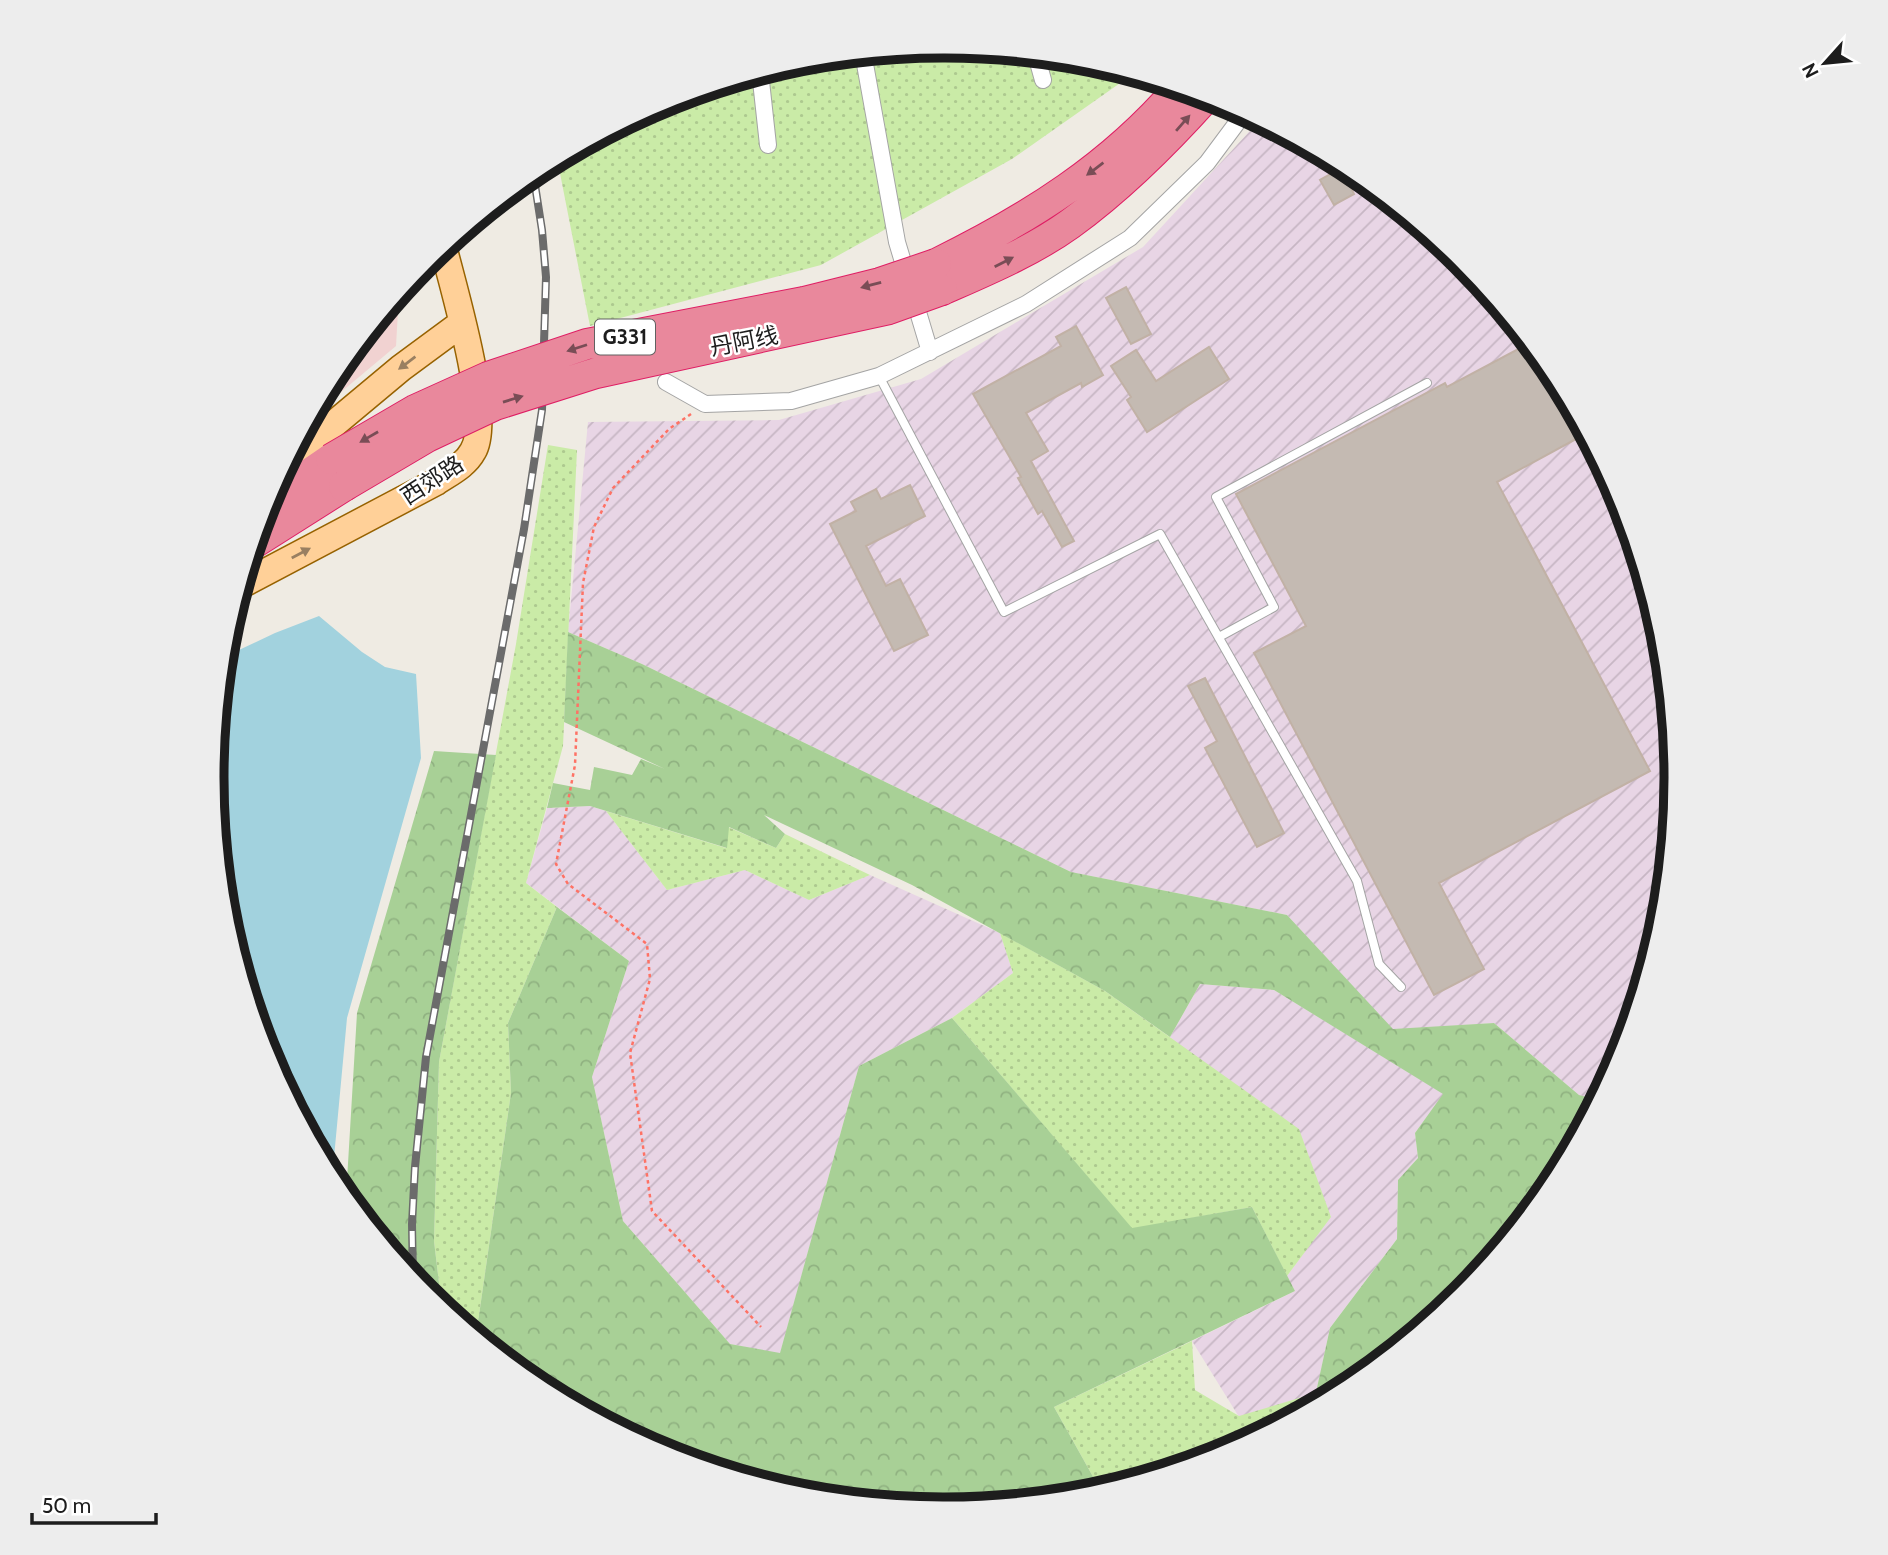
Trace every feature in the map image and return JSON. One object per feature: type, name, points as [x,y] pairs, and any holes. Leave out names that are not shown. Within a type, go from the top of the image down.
[{"type":"highway","name":"丹阿线","points":[[266,535],[427,438],[495,405],[596,373],[888,309],[939,277],[992,237],[1051,202],[1108,159],[1143,128],[1172,95]]},
{"type":"highway","name":"丹阿线","points":[[282,494],[331,459],[415,410],[476,383],[587,344],[803,302],[880,283],[939,277],[1005,262],[1068,225],[1118,185],[1168,140],[1199,105]]},
{"type":"main road","name":"西郊路","points":[[252,579],[436,482],[462,465],[474,450],[478,428],[476,395],[446,258]]},
{"type":"main road","points":[[303,450],[401,368],[462,323]]},
{"type":"street","points":[[865,62],[897,242],[930,352]]},
{"type":"street","points":[[1039,64],[1043,80]]},
{"type":"street","points":[[761,81],[768,145]]},
{"type":"street","points":[[666,382],[705,404],[791,401],[879,376],[1026,304],[1130,238],[1207,163],[1238,121]]},
{"type":"lane","points":[[879,376],[1004,612],[1160,534],[1357,881],[1379,964],[1401,987]]},
{"type":"lane","points":[[1219,637],[1274,607],[1216,497],[1427,383]]},
{"type":"path","points":[[705,404],[669,429],[613,488],[594,527],[583,583],[575,765],[556,864],[568,884],[647,944],[650,979],[630,1053],[652,1211],[761,1327]]},
{"type":"shaded area","points":[[1253,128],[1262,132],[1304,154],[1382,206],[1419,236],[1453,269],[1515,339],[1567,418],[1590,459],[1626,546],[1650,637],[1658,684],[1664,778],[1658,871],[1650,918],[1626,1009],[1589,1098],[1579,1095],[1494,1023],[1393,1030],[1287,915],[1071,872],[642,664],[568,632],[588,422],[779,420],[921,379],[1143,247]]},
{"type":"shaded area","points":[[398,309],[396,346],[333,399],[373,339]]},
{"type":"shaded area","points":[[590,806],[606,811],[667,890],[745,870],[809,900],[870,875],[1000,933],[1013,973],[952,1018],[859,1066],[780,1354],[730,1344],[623,1221],[592,1077],[629,961],[526,883],[547,808]]},
{"type":"shaded area","points":[[1200,984],[1274,990],[1444,1094],[1415,1133],[1418,1158],[1398,1180],[1397,1239],[1330,1328],[1316,1393],[1239,1417],[1192,1341],[1295,1291],[1287,1276],[1331,1216],[1170,1037]]},
{"type":"green space","points":[[897,59],[991,59],[1038,64],[1124,81],[1012,159],[821,265],[590,326],[559,169],[626,132],[713,96],[758,82],[850,64]]},
{"type":"green space","points":[[548,445],[577,450],[563,746],[526,883],[557,907],[508,1023],[511,1093],[477,1326],[440,1291],[434,1241],[439,1062],[516,644]]},
{"type":"green space","points":[[568,632],[642,664],[1071,872],[1287,915],[1393,1029],[1494,1023],[1579,1095],[1589,1098],[1542,1177],[1515,1216],[1485,1252],[1419,1319],[1382,1349],[1316,1394],[1330,1328],[1397,1239],[1398,1180],[1418,1158],[1415,1133],[1443,1094],[1274,990],[1200,984],[1170,1037],[1105,991],[912,885],[764,815],[785,834],[776,848],[729,827],[727,848],[590,806],[547,808],[553,783],[590,790],[594,767],[632,775],[641,759],[665,769],[564,722]]},
{"type":"green space","points":[[434,751],[496,755],[439,1062],[434,1241],[440,1291],[373,1216],[347,1179],[357,1013]]},
{"type":"green space","points":[[606,811],[726,848],[728,827],[776,848],[785,834],[870,875],[809,900],[745,870],[667,890]]},
{"type":"green space","points":[[557,907],[629,961],[592,1077],[623,1221],[730,1344],[780,1353],[859,1066],[952,1018],[1132,1228],[1252,1207],[1295,1291],[1054,1407],[1095,1481],[991,1496],[897,1496],[804,1483],[713,1459],[626,1423],[584,1401],[544,1376],[477,1326],[511,1093],[508,1023]]},
{"type":"green space","points":[[1000,933],[1105,991],[1299,1129],[1331,1217],[1287,1276],[1252,1207],[1132,1229],[952,1018],[1013,973]]},
{"type":"green space","points":[[1192,1341],[1195,1390],[1239,1416],[1316,1393],[1262,1423],[1219,1442],[1175,1459],[1095,1481],[1054,1407]]},
{"type":"water","points":[[319,616],[362,652],[385,667],[416,674],[421,758],[347,1018],[334,1158],[298,1096],[262,1009],[238,918],[230,871],[224,778],[230,684],[236,652]]},
{"type":"building","points":[[1334,172],[1348,182],[1354,194],[1334,205],[1320,180]]},
{"type":"building","points":[[1126,287],[1151,334],[1131,344],[1106,298]]},
{"type":"building","points":[[1076,326],[1103,375],[1082,387],[1081,383],[1026,413],[1048,451],[1031,461],[1074,541],[1062,547],[1042,511],[1038,514],[1018,478],[1021,477],[973,394],[1061,346],[1056,337]]},
{"type":"building","points":[[1209,347],[1229,379],[1147,432],[1127,400],[1131,397],[1111,366],[1136,350],[1156,381]]},
{"type":"building","points":[[1521,348],[1552,395],[1576,439],[1497,482],[1650,771],[1439,883],[1484,969],[1434,995],[1254,653],[1306,626],[1236,494],[1445,383],[1447,387]]},
{"type":"building","points":[[910,485],[925,516],[866,546],[886,586],[900,579],[928,635],[894,651],[830,524],[856,511],[851,502],[876,489],[881,499]]},
{"type":"building","points":[[1205,678],[1284,833],[1257,847],[1205,748],[1217,741],[1188,686]]},
{"type":"railway","points":[[413,1262],[415,1167],[426,1057],[524,529],[542,410],[546,277],[535,185]]}]
